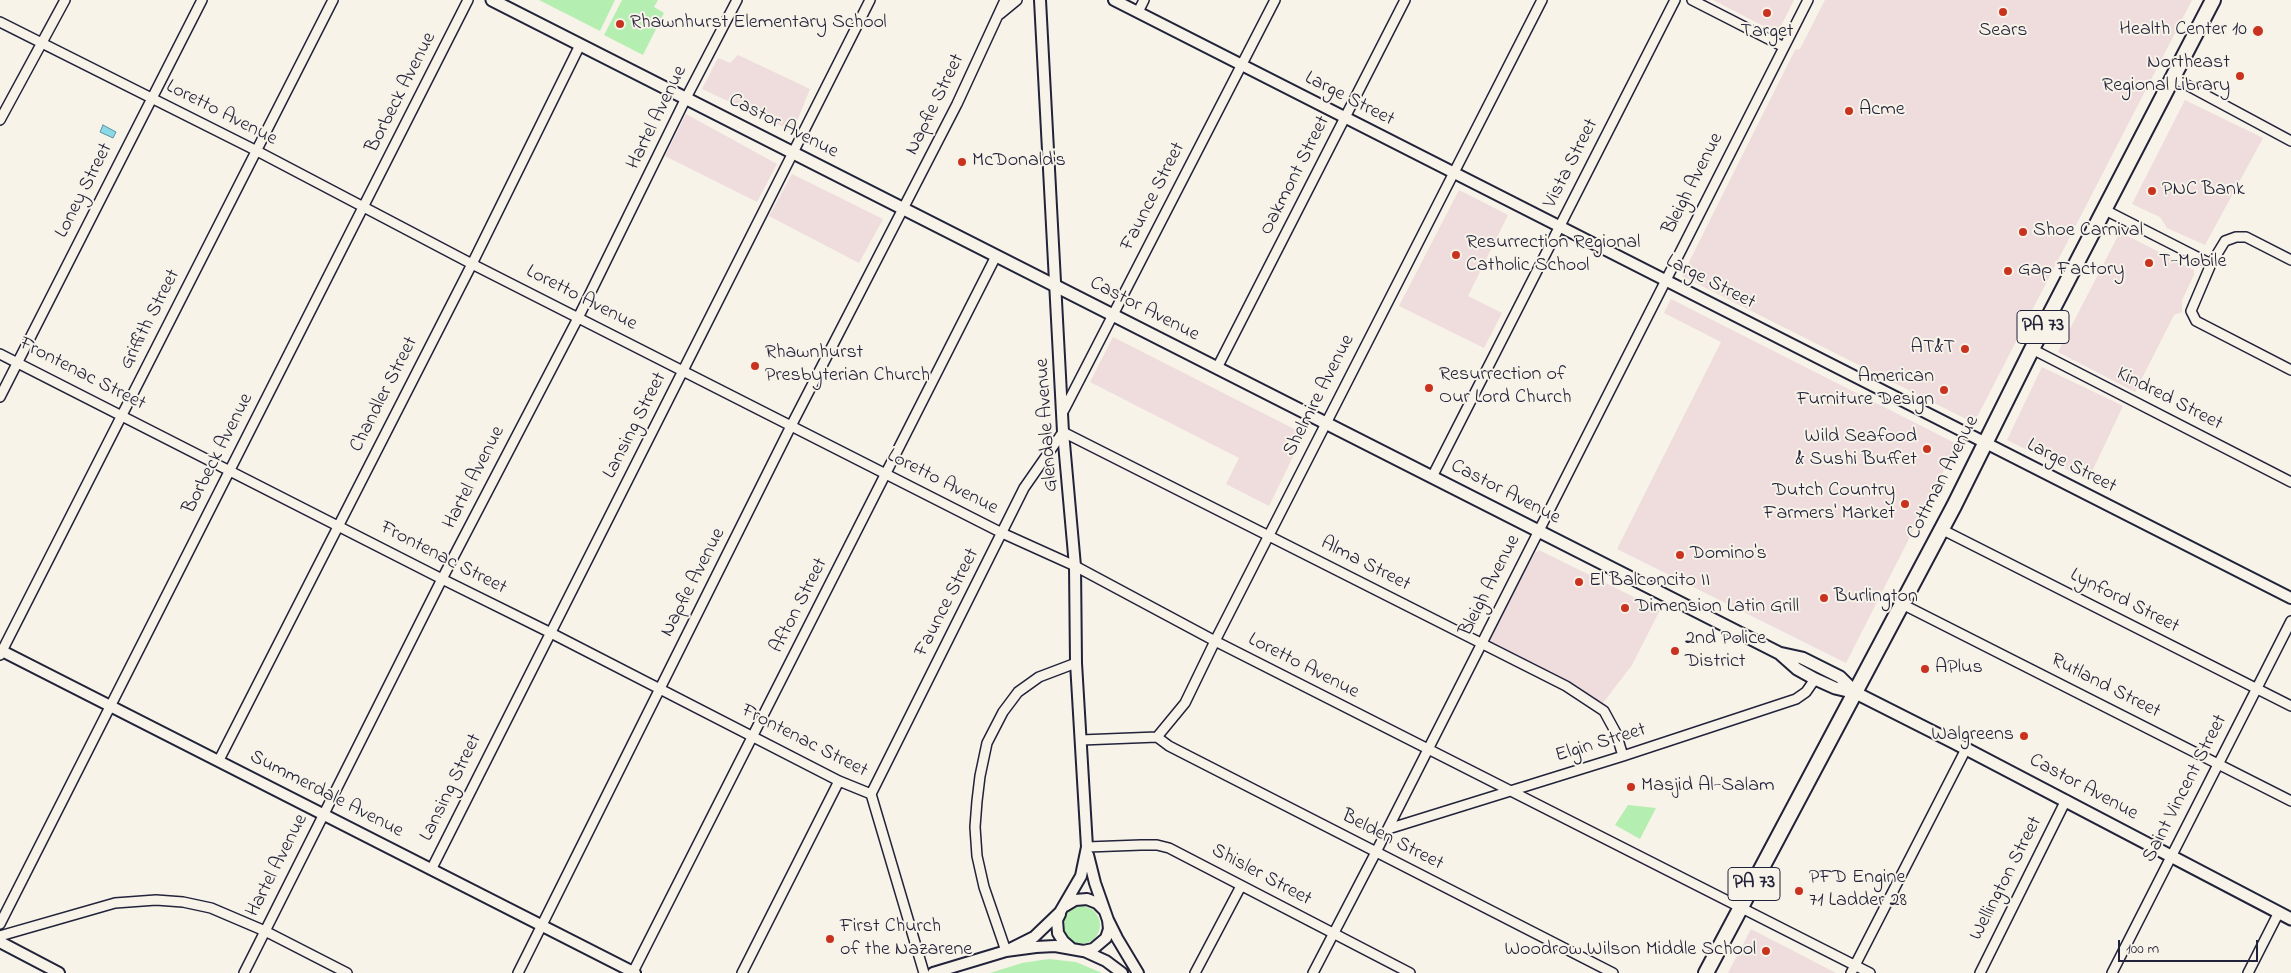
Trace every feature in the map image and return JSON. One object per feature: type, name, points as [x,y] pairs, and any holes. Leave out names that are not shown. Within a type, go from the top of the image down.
[{"type":"main road","name":"Castor Avenue","points":[[492,0],[1779,653],[1802,658],[1840,677],[1856,693]]},
{"type":"main road","name":"Cottman Avenue","points":[[1706,973],[1856,693],[2032,348],[2213,0]]},
{"type":"main road","name":"Castor Avenue","points":[[1779,653],[1797,669],[1834,688],[1856,693],[2066,800],[2291,919]]},
{"type":"street","points":[[0,120],[65,0]]},
{"type":"street","name":"Loney Street","points":[[0,397],[202,0]]},
{"type":"street","name":"Griffith Street","points":[[1,652],[333,0]]},
{"type":"street","name":"Borbeck Avenue","points":[[0,924],[468,0]]},
{"type":"street","name":"Hartel Avenue","points":[[244,973],[442,580],[578,318],[686,98],[738,0]]},
{"type":"street","name":"Lansing Street","points":[[432,868],[870,0]]},
{"type":"street","name":"Napfle Street","points":[[903,209],[957,104],[1004,0]]},
{"type":"street","name":"Napfle Street","points":[[998,16],[1017,0]]},
{"type":"street","name":"Glendale Avenue","points":[[1039,0],[1064,432],[1075,566],[1076,663],[1087,847],[1092,872],[1107,916],[1138,973]]},
{"type":"street","name":"Large Street","points":[[1114,0],[2291,598]]},
{"type":"street","points":[[1138,12],[1144,0]]},
{"type":"street","name":"Faunce Street","points":[[1064,410],[1275,0]]},
{"type":"street","name":"Oakmont Street","points":[[1217,368],[1404,0]]},
{"type":"street","name":"Shelmire Avenue","points":[[1157,737],[1185,704],[1214,641],[1455,174],[1542,0]]},
{"type":"street","name":"Vista Street","points":[[1432,477],[1675,0]]},
{"type":"street","points":[[1692,0],[1784,48]]},
{"type":"street","name":"Bleigh Avenue","points":[[1313,973],[1388,829],[1808,0]]},
{"type":"street","name":"Loretto Avenue","points":[[0,22],[365,206],[472,264],[1002,533],[1075,566],[1214,641],[1741,908],[1853,969],[1870,973]]},
{"type":"street","name":"Chandler Street","points":[[219,760],[472,264],[580,45]]},
{"type":"street","points":[[2172,78],[2291,141]]},
{"type":"street","name":"Napfle Avenue","points":[[518,973],[903,209]]},
{"type":"street","points":[[2105,210],[2212,264]]},
{"type":"street","points":[[2291,260],[2246,237],[2236,237],[2225,241],[2212,264],[2191,311],[2196,321],[2291,370]]},
{"type":"street","name":"Afton Street","points":[[634,972],[996,256]]},
{"type":"street","name":"Kindred Street","points":[[2032,348],[2291,482]]},
{"type":"street","name":"Frontenac Street","points":[[0,354],[123,415],[442,580],[550,632],[839,781],[870,794]]},
{"type":"street","name":"Faunce Street","points":[[870,794],[1024,488],[1064,432]]},
{"type":"street","name":"Alma Street","points":[[1064,432],[1481,644],[1548,676],[1596,704],[1604,711],[1612,724],[1623,756]]},
{"type":"street","name":"Lynford Street","points":[[1941,529],[2291,706]]},
{"type":"street","name":"Rutland Street","points":[[1902,604],[2291,801]]},
{"type":"street","name":"Saint Vincent Street","points":[[2112,973],[2291,621]]},
{"type":"street","name":"Summerdale Avenue","points":[[1,652],[219,760],[634,972]]},
{"type":"street","points":[[1006,951],[984,887],[976,846],[976,801],[988,743],[1003,712],[1018,692],[1039,677],[1076,663]]},
{"type":"street","name":"Elgin Street","points":[[1388,829],[1623,756],[1796,699],[1806,692],[1815,678]]},
{"type":"street","points":[[1081,740],[1157,737]]},
{"type":"street","name":"Belden Street","points":[[1157,737],[1169,746],[1613,973]]},
{"type":"street","points":[[1853,969],[1966,749]]},
{"type":"street","points":[[742,973],[839,781]]},
{"type":"street","points":[[870,794],[924,973]]},
{"type":"street","name":"Wellington Street","points":[[1980,973],[2066,800]]},
{"type":"street","name":"Shisler Street","points":[[1087,847],[1157,845],[1170,848],[1410,973]]},
{"type":"street","name":"Glendale Avenue","points":[[1087,847],[1081,876],[1062,910],[1057,926],[1060,937],[1068,946],[1106,961],[1122,973]]},
{"type":"street","points":[[1195,973],[1241,886]]},
{"type":"street","points":[[932,973],[1006,951],[1048,946],[1081,951],[1093,949],[1103,942],[1108,933],[1107,916],[1097,903],[1087,899],[1075,900],[1034,936],[1006,951]]},
{"type":"street","points":[[0,936],[108,905],[156,900],[183,902],[211,908],[265,931],[346,973]]},
{"type":"street","points":[[2248,973],[2278,912]]},
{"type":"street","points":[[0,942],[59,973]]},
{"type":"shaded area","name":"Target","points":[[1713,0],[1794,0],[1779,30],[1775,32]]},
{"type":"shaded area","points":[[1825,0],[2192,0],[1974,423],[1682,276],[1795,50],[1800,49]]},
{"type":"shaded area","points":[[738,55],[810,89],[793,131],[702,89],[718,58],[730,63]]},
{"type":"shaded area","points":[[2185,100],[2263,138],[2205,245],[2167,228],[2160,217],[2132,204]]},
{"type":"shaded area","points":[[686,114],[777,164],[757,202],[665,156]]},
{"type":"shaded area","points":[[792,174],[883,219],[859,263],[769,216]]},
{"type":"shaded area","name":"Resurrection Regional Catholic School","points":[[1459,190],[1508,215],[1468,296],[1502,313],[1484,348],[1399,306]]},
{"type":"shaded area","points":[[2120,232],[2194,270],[2194,275],[2182,300],[2182,312],[2174,315],[2135,392],[2058,352]]},
{"type":"shaded area","points":[[1671,299],[1957,444],[1846,663],[1617,549],[1721,342],[1664,313]]},
{"type":"shaded area","points":[[1113,337],[1304,434],[1269,506],[1226,484],[1239,458],[1090,382]]},
{"type":"shaded area","points":[[2042,367],[2123,406],[2088,480],[2007,440]]},
{"type":"shaded area","points":[[1539,550],[1660,610],[1632,665],[1603,703],[1489,642],[1510,597],[1535,553]]},
{"type":"shaded area","name":"Woodrow Wilson Middle School","points":[[1751,929],[1836,973],[1728,973]]},
{"type":"green space","points":[[539,0],[615,0],[600,31]]},
{"type":"green space","points":[[622,0],[658,0],[654,7],[664,13],[643,55],[604,35]]},
{"type":"green space","points":[[1628,805],[1656,808],[1640,839],[1615,825]]},
{"type":"green space","points":[[1081,906],[1095,911],[1100,925],[1095,939],[1081,944],[1067,939],[1062,925],[1067,911]]},
{"type":"green space","points":[[1049,959],[1076,962],[1102,973],[990,973],[1022,963]]},
{"type":"water","points":[[103,125],[116,132],[113,138],[100,132]]},
{"type":"place","name":"Sears","points":[[2003,12]]},
{"type":"place","name":"Target","points":[[1767,13]]},
{"type":"place","name":"Rhawnhurst Elementary School","points":[[620,24]]},
{"type":"place","name":"Health Center 10","points":[[2258,31]]},
{"type":"place","name":"Northeast Regional Library","points":[[2240,76]]},
{"type":"place","name":"Acme","points":[[1849,111]]},
{"type":"place","name":"McDonald's","points":[[962,162]]},
{"type":"place","name":"PNC Bank","points":[[2152,191]]},
{"type":"place","name":"Shoe Carnival","points":[[2023,232]]},
{"type":"place","name":"Resurrection Regional Catholic School","points":[[1456,255]]},
{"type":"place","name":"T-Mobile","points":[[2149,263]]},
{"type":"place","name":"Gap Factory","points":[[2008,271]]},
{"type":"place","name":"AT&T","points":[[1965,349]]},
{"type":"place","name":"Rhawnhurst Presbyterian Church","points":[[755,366]]},
{"type":"place","name":"Resurrection of Our Lord Church","points":[[1429,388]]},
{"type":"place","name":"American Furniture Design","points":[[1944,390]]},
{"type":"place","name":"Wild Seafood & Sushi Buffet","points":[[1927,449]]},
{"type":"place","name":"Dutch Country Farmers' Market","points":[[1905,504]]},
{"type":"place","name":"Domino's","points":[[1680,555]]},
{"type":"place","name":"El Balconcito II","points":[[1579,582]]},
{"type":"place","name":"Burlington","points":[[1824,598]]},
{"type":"place","name":"Dimension Latin Grill","points":[[1625,608]]},
{"type":"place","name":"2nd Police District","points":[[1675,651]]},
{"type":"place","name":"APlus","points":[[1925,669]]},
{"type":"place","name":"Walgreens","points":[[2024,736]]},
{"type":"place","name":"Masjid Al-Salam","points":[[1631,787]]},
{"type":"place","name":"PFD Engine 71 Ladder 28","points":[[1799,891]]},
{"type":"place","name":"First Church of the Nazarene","points":[[830,939]]},
{"type":"place","name":"Woodrow Wilson Middle School","points":[[1766,951]]}]
